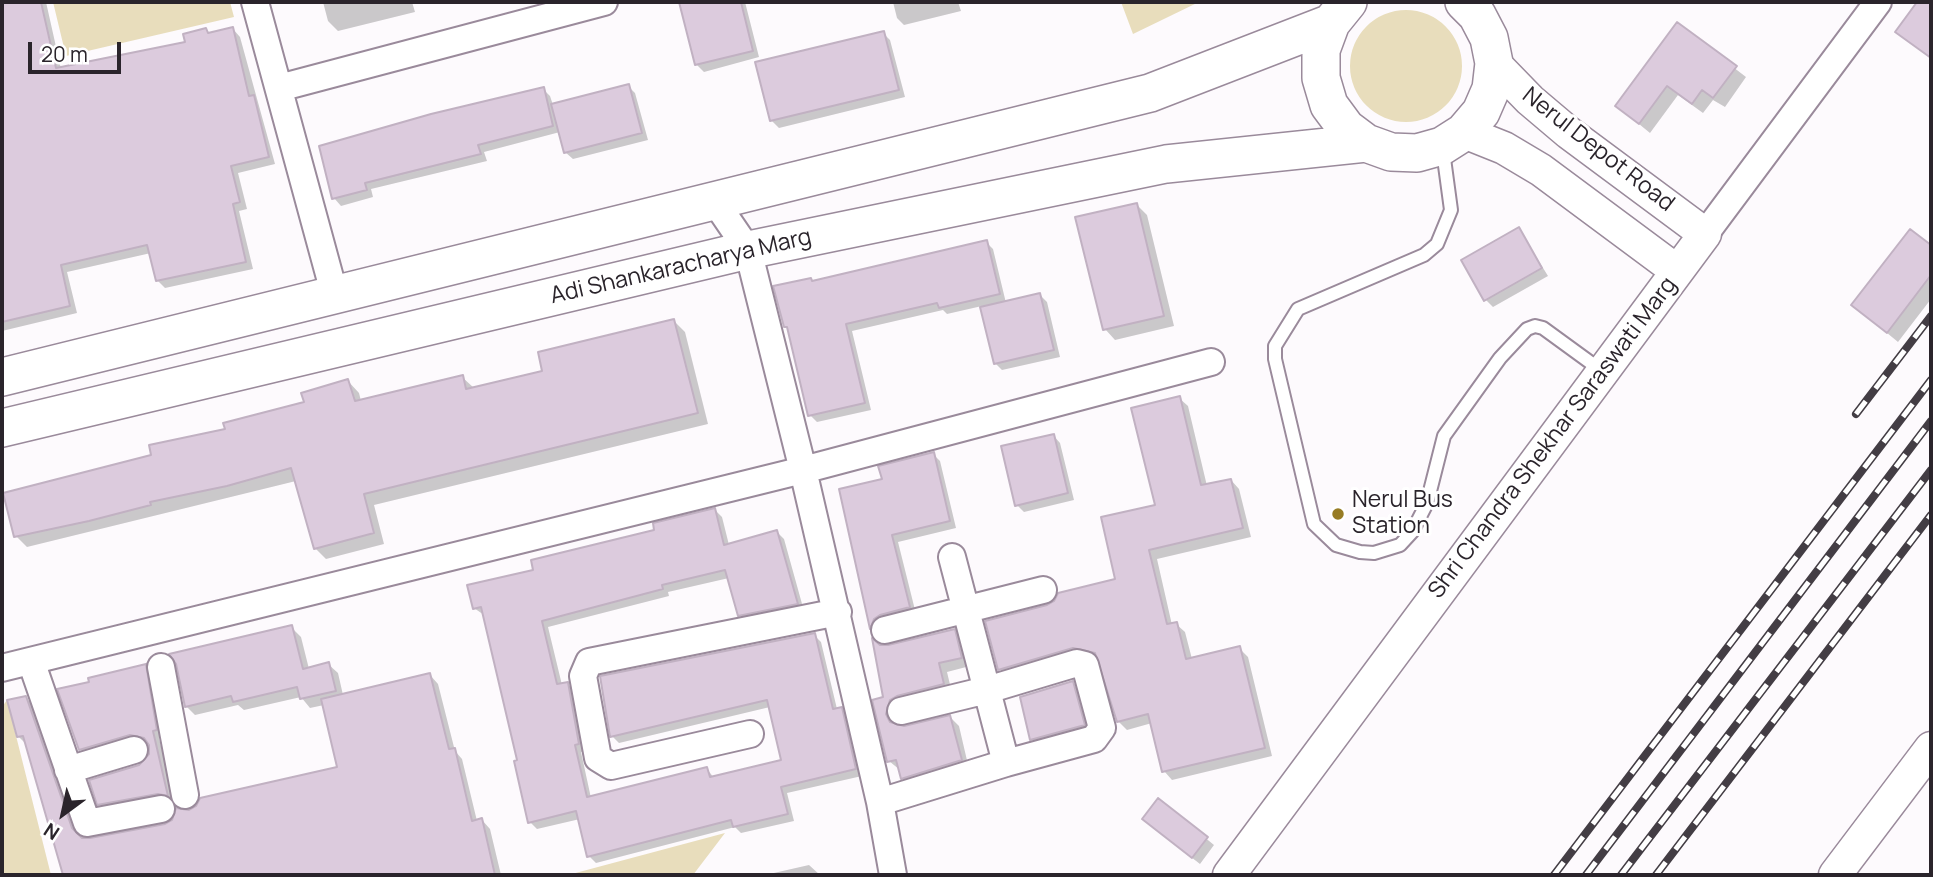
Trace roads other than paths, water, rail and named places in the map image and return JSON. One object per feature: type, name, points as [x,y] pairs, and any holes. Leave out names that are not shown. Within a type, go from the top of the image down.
[{"type":"main road","points":[[1464,2],[1477,15],[1492,50]]},
{"type":"main road","points":[[1340,12],[1321,50],[1321,78],[1329,104],[1346,128],[1366,143],[1391,152],[1417,153],[1453,139],[1481,112],[1491,89],[1492,50],[1501,2]]},
{"type":"main road","points":[[2,377],[716,203],[1150,93],[1340,12]]},
{"type":"main road","name":"Adi Shankaracharya Marg","points":[[2,428],[748,250],[1166,164],[1366,143]]},
{"type":"street","points":[[255,2],[335,296]]},
{"type":"street","points":[[279,88],[604,2]]},
{"type":"street","name":"Shri Chandra Shekhar Saraswati Marg","points":[[1229,875],[1878,2]]},
{"type":"street","name":"Nerul Depot Road","points":[[1492,50],[1530,100],[1559,125],[1705,234]]},
{"type":"street","points":[[1453,139],[1504,148],[1541,170],[1677,271]]},
{"type":"street","points":[[716,203],[748,250],[838,612],[894,875]]},
{"type":"street","points":[[2,668],[803,470],[1211,362]]},
{"type":"street","points":[[952,557],[1006,763]]},
{"type":"street","points":[[885,630],[1043,590]]},
{"type":"street","points":[[750,734],[611,766],[598,758],[583,676],[589,662],[838,612]]},
{"type":"street","points":[[31,661],[87,822],[161,809]]},
{"type":"street","points":[[880,802],[1006,763],[1094,740],[1102,728],[1085,665],[1077,663],[987,690],[901,710]]},
{"type":"street","points":[[161,667],[185,795]]},
{"type":"street","points":[[1835,875],[1931,748]]},
{"type":"street","points":[[68,770],[134,750]]},
{"type":"lane","points":[[1453,139],[1451,210],[1437,244],[1424,256],[1298,309],[1275,346],[1275,359],[1314,524],[1336,545],[1360,552],[1374,552],[1400,545],[1424,511],[1444,436],[1500,358],[1527,329],[1535,326],[1543,328],[1603,372]]},
{"type":"railway","points":[[1856,414],[1931,316]]},
{"type":"railway","points":[[1554,875],[1931,380]]},
{"type":"railway","points":[[1586,875],[1931,421]]},
{"type":"railway","points":[[1621,875],[1931,470]]},
{"type":"railway","points":[[1656,875],[1931,515]]},
{"type":"place","name":"Nerul Bus Station","points":[[1338,514]]}]
